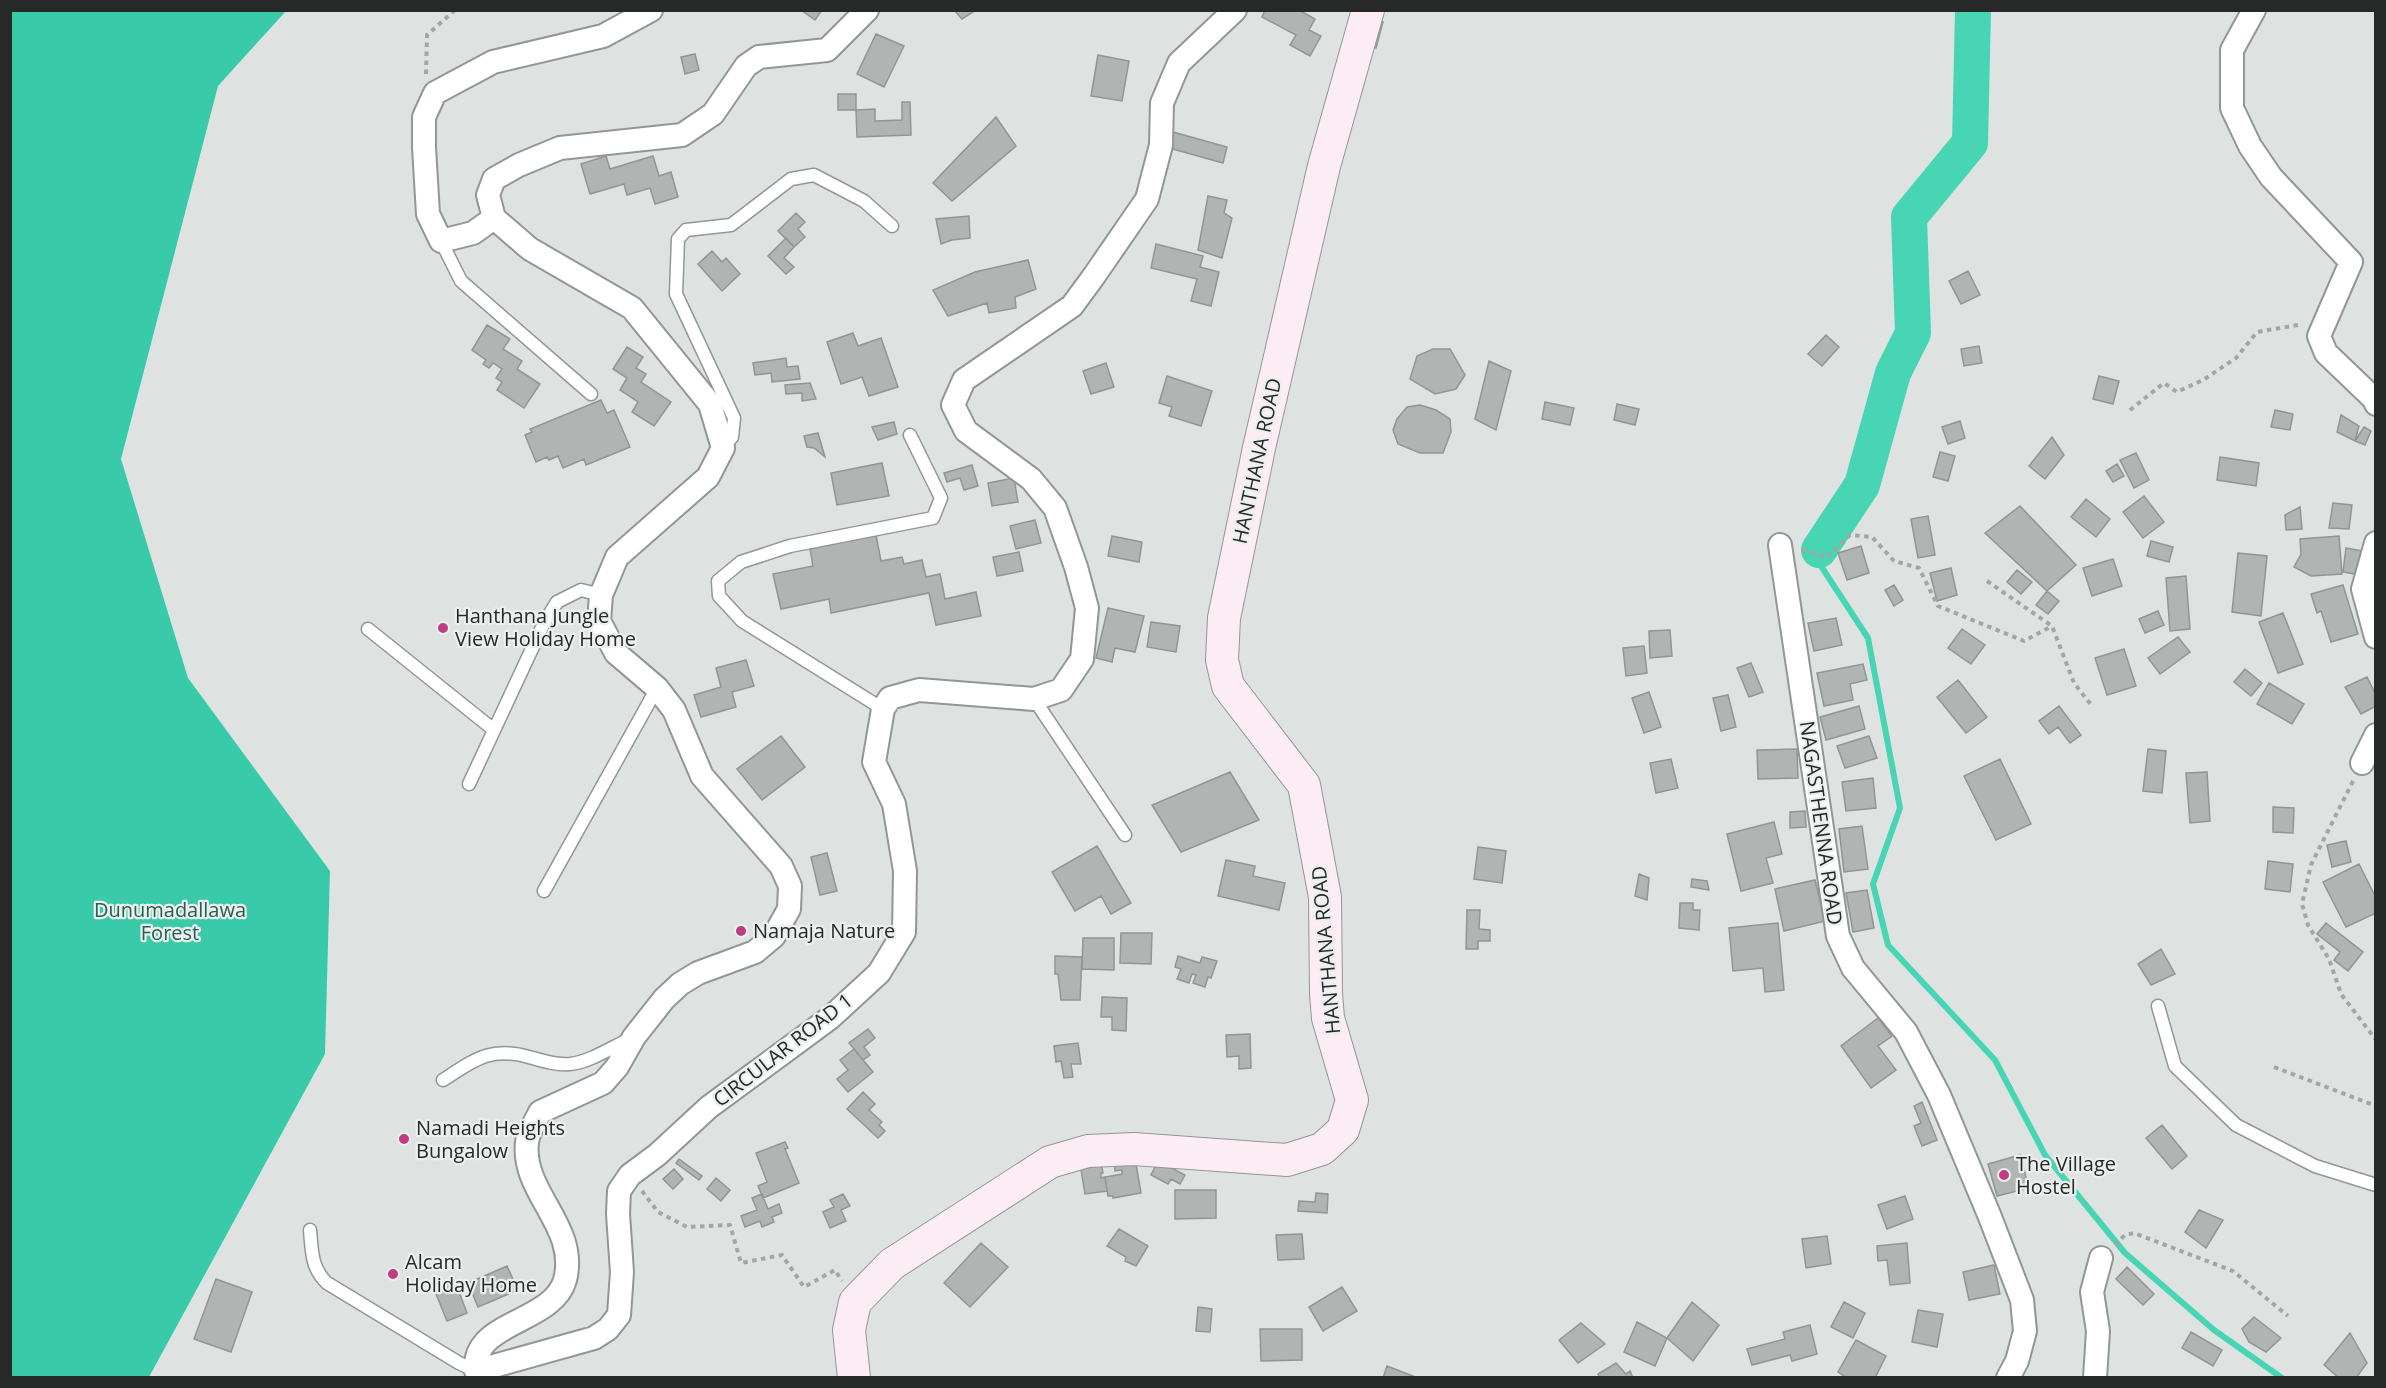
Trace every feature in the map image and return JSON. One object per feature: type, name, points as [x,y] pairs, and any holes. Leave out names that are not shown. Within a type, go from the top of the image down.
[{"type":"street","points":[[494,218],[473,233],[441,241],[428,214],[424,117],[435,93],[493,62],[603,36],[651,10]]},
{"type":"street","points":[[630,1175],[620,1191],[618,1214],[622,1272],[619,1315],[608,1329],[594,1338],[477,1374],[479,1350],[492,1334],[546,1307],[562,1290],[568,1267],[566,1244],[530,1170],[527,1141],[540,1112],[603,1083],[617,1067],[634,1037],[664,999],[680,984],[698,973],[755,952],[774,936],[789,909],[790,886],[781,866],[702,776],[674,710],[657,688],[616,653],[599,621],[601,595],[617,557],[708,477],[723,448],[710,404],[632,308],[530,249],[494,218],[488,195],[494,179],[511,169],[560,148],[682,135],[713,114],[746,66],[759,57],[827,50],[867,10]]},
{"type":"street","points":[[883,710],[890,698],[920,690],[1034,699],[1061,690],[1082,659],[1087,608],[1077,567],[1055,508],[1031,479],[966,431],[953,405],[964,380],[1072,306],[1094,276],[1147,199],[1161,145],[1162,103],[1179,63],[1235,10]]},
{"type":"street","name":"HANTHANA ROAD","points":[[855,1302],[892,1264],[1050,1162],[1088,1151],[1134,1149],[1287,1160],[1322,1149],[1343,1130],[1352,1100],[1328,1018],[1325,897],[1304,785],[1228,687],[1222,660],[1224,618],[1259,448],[1324,166],[1368,10]]},
{"type":"street","points":[[2254,10],[2232,50],[2232,108],[2250,146],[2271,177],[2351,262],[2319,336],[2326,353],[2374,399],[2376,404]]},
{"type":"street","points":[[2376,543],[2363,589],[2376,637]]},
{"type":"street","name":"NAGASTHENNA ROAD","points":[[1780,545],[1838,936],[1853,968],[1906,1032],[1940,1095],[2022,1300],[2025,1331],[2017,1361],[2008,1377]]},
{"type":"street","name":"CIRCULAR ROAD 1","points":[[630,1175],[657,1155],[709,1107],[830,1018],[879,973],[904,932],[905,871],[894,804],[874,762],[883,710]]},
{"type":"street","points":[[2362,763],[2376,735]]},
{"type":"street","points":[[2095,1377],[2098,1331],[2092,1292],[2101,1258]]},
{"type":"street","points":[[854,1377],[849,1330],[855,1302]]},
{"type":"lane","points":[[723,448],[732,437],[734,418],[676,294],[678,239],[686,230],[731,225],[791,179],[814,176],[864,201],[892,226]]},
{"type":"lane","points":[[441,241],[462,281],[591,394]]},
{"type":"lane","points":[[883,710],[742,621],[719,596],[718,581],[741,562],[790,546],[933,518],[941,498],[910,435]]},
{"type":"lane","points":[[469,784],[544,623],[557,602],[581,590],[601,595]]},
{"type":"lane","points":[[368,629],[494,730]]},
{"type":"lane","points":[[544,891],[657,688]]},
{"type":"lane","points":[[1034,699],[1125,835]]},
{"type":"lane","points":[[2158,1006],[2175,1066],[2236,1125],[2315,1166],[2376,1185]]},
{"type":"lane","points":[[443,1080],[479,1057],[498,1052],[516,1053],[554,1064],[573,1064],[634,1037]]},
{"type":"lane","points":[[310,1230],[313,1261],[317,1274],[327,1283],[477,1374]]},
{"type":"path","points":[[435,93],[425,72],[427,35],[455,10]]},
{"type":"path","points":[[2130,410],[2164,383],[2177,392],[2203,380],[2236,358],[2257,332],[2298,325],[2309,334],[2319,336]]},
{"type":"path","points":[[1780,545],[1827,556],[1850,535],[1872,537],[1893,561],[1919,568],[1938,606],[2024,641],[2052,626]]},
{"type":"path","points":[[1987,581],[2052,626],[2074,683],[2092,706]]},
{"type":"path","points":[[2362,763],[2311,865],[2302,904],[2308,925],[2329,959],[2341,994],[2376,1040]]},
{"type":"path","points":[[2274,1067],[2376,1106]]},
{"type":"path","points":[[630,1175],[658,1212],[687,1227],[730,1225],[741,1263],[782,1255],[804,1287],[836,1270],[855,1302]]},
{"type":"path","points":[[2125,1235],[2134,1233],[2233,1271],[2288,1316]]},
{"type":"green space","name":"Dunumadallawa Forest","points":[[10,11],[286,11],[218,86],[121,459],[188,678],[330,871],[325,1054],[149,1377],[11,1377]]},
{"type":"building","points":[[801,10],[822,10],[815,20]]},
{"type":"building","points":[[954,10],[976,10],[962,19]]},
{"type":"building","points":[[1265,10],[1299,10],[1315,19],[1309,30],[1321,36],[1310,56],[1290,45],[1296,35],[1262,17]]},
{"type":"building","points":[[1374,19],[1383,22],[1376,48],[1366,46]]},
{"type":"building","points":[[876,34],[904,46],[884,87],[857,74]]},
{"type":"building","points":[[695,54],[699,70],[685,74],[681,57]]},
{"type":"building","points":[[1098,55],[1129,61],[1122,101],[1091,96]]},
{"type":"building","points":[[838,94],[856,94],[856,110],[838,110]]},
{"type":"building","points":[[902,102],[910,102],[911,135],[857,137],[856,110],[875,109],[875,121],[902,120]]},
{"type":"building","points":[[996,117],[1016,146],[952,201],[933,183]]},
{"type":"building","points":[[1173,132],[1227,147],[1223,163],[1169,148]]},
{"type":"building","points":[[606,156],[610,169],[653,156],[659,176],[671,172],[678,197],[655,204],[650,188],[627,195],[624,184],[590,194],[581,164]]},
{"type":"building","points":[[1208,196],[1227,200],[1224,213],[1232,218],[1222,258],[1198,250]]},
{"type":"building","points":[[796,213],[805,222],[798,229],[805,237],[794,247],[778,231]]},
{"type":"building","points":[[969,216],[970,238],[941,244],[936,219]]},
{"type":"building","points":[[786,238],[794,247],[784,258],[794,267],[786,274],[768,256]]},
{"type":"building","points":[[1156,244],[1203,256],[1200,267],[1219,272],[1211,306],[1191,301],[1197,279],[1151,268]]},
{"type":"building","points":[[712,251],[722,262],[726,258],[740,274],[722,291],[698,264]]},
{"type":"building","points":[[1028,260],[1036,289],[1015,297],[1016,308],[989,313],[987,303],[948,316],[933,290],[975,272]]},
{"type":"building","points":[[1968,271],[1980,295],[1961,304],[1949,281]]},
{"type":"building","points":[[487,325],[510,339],[503,349],[522,361],[517,369],[540,384],[524,408],[497,390],[502,382],[496,378],[502,369],[493,363],[489,368],[483,364],[486,360],[472,350]]},
{"type":"building","points":[[853,333],[858,346],[881,338],[898,387],[869,396],[862,377],[841,384],[827,342]]},
{"type":"building","points":[[1826,335],[1839,347],[1822,366],[1808,354]]},
{"type":"building","points":[[1979,346],[1982,363],[1964,366],[1961,349]]},
{"type":"building","points":[[627,347],[643,357],[636,368],[646,374],[641,382],[671,402],[654,426],[632,412],[638,402],[620,390],[627,378],[613,369]]},
{"type":"building","points":[[1433,349],[1450,349],[1465,375],[1456,389],[1435,394],[1410,379],[1417,356]]},
{"type":"building","points":[[786,358],[787,367],[798,366],[800,379],[772,382],[771,373],[755,375],[753,363]]},
{"type":"building","points":[[1489,361],[1511,371],[1496,430],[1475,419]]},
{"type":"building","points":[[1106,363],[1114,387],[1091,394],[1083,371]]},
{"type":"building","points":[[1167,376],[1212,391],[1201,426],[1169,416],[1172,407],[1159,403]]},
{"type":"building","points":[[2099,376],[2119,381],[2113,404],[2093,399]]},
{"type":"building","points":[[810,383],[816,399],[802,401],[802,393],[786,394],[785,385]]},
{"type":"building","points":[[601,400],[607,413],[614,410],[630,447],[586,465],[584,459],[563,468],[558,456],[549,460],[547,457],[536,462],[525,435],[532,432],[530,429]]},
{"type":"building","points":[[1545,402],[1574,408],[1570,425],[1542,419]]},
{"type":"building","points":[[1617,404],[1639,409],[1635,425],[1614,420]]},
{"type":"building","points":[[1420,405],[1436,410],[1450,419],[1451,432],[1443,453],[1420,453],[1398,444],[1393,430],[1397,419],[1407,407]]},
{"type":"building","points":[[2275,410],[2293,414],[2290,430],[2271,427]]},
{"type":"building","points":[[2341,415],[2359,426],[2355,441],[2337,432]]},
{"type":"building","points":[[1960,421],[1965,438],[1948,444],[1942,427]]},
{"type":"building","points":[[894,422],[897,434],[878,440],[872,427]]},
{"type":"building","points":[[2364,427],[2371,431],[2365,445],[2355,441]]},
{"type":"building","points":[[818,433],[825,457],[814,448],[807,447],[804,436]]},
{"type":"building","points":[[2052,437],[2064,455],[2045,479],[2029,466]]},
{"type":"building","points":[[1940,452],[1955,456],[1948,481],[1933,477]]},
{"type":"building","points":[[2136,453],[2149,480],[2134,488],[2120,460]]},
{"type":"building","points":[[2220,457],[2259,463],[2256,486],[2217,480]]},
{"type":"building","points":[[882,463],[889,496],[837,505],[831,473]]},
{"type":"building","points":[[2117,464],[2124,476],[2113,482],[2106,471]]},
{"type":"building","points":[[972,465],[978,486],[964,490],[960,478],[947,482],[944,473]]},
{"type":"building","points":[[1014,478],[1018,502],[992,506],[988,483]]},
{"type":"building","points":[[2144,496],[2164,522],[2143,538],[2123,512]]},
{"type":"building","points":[[2086,499],[2110,519],[2096,537],[2071,517]]},
{"type":"building","points":[[2333,503],[2352,505],[2349,529],[2329,528]]},
{"type":"building","points":[[2020,506],[2076,565],[2047,591],[1985,533]]},
{"type":"building","points":[[2300,507],[2302,529],[2286,530],[2285,515]]},
{"type":"building","points":[[1928,516],[1935,555],[1918,558],[1911,519]]},
{"type":"building","points":[[1035,520],[1041,543],[1016,549],[1010,526]]},
{"type":"building","points":[[876,535],[881,561],[902,557],[904,564],[922,560],[926,577],[940,574],[945,599],[976,592],[981,616],[936,625],[929,593],[831,613],[829,599],[781,609],[773,574],[813,566],[810,549]]},
{"type":"building","points":[[1112,536],[1142,542],[1139,562],[1108,556]]},
{"type":"building","points":[[2339,536],[2342,574],[2311,576],[2294,567],[2301,554],[2300,539]]},
{"type":"building","points":[[2151,541],[2173,547],[2169,562],[2147,556]]},
{"type":"building","points":[[1861,546],[1869,573],[1847,580],[1838,553]]},
{"type":"building","points":[[2346,548],[2363,551],[2360,575],[2343,572]]},
{"type":"building","points":[[1019,552],[1023,571],[997,576],[993,557]]},
{"type":"building","points":[[2238,553],[2267,556],[2261,616],[2232,612]]},
{"type":"building","points":[[2113,559],[2122,586],[2092,596],[2083,568]]},
{"type":"building","points":[[1951,568],[1957,595],[1937,601],[1930,573]]},
{"type":"building","points":[[2017,570],[2032,582],[2021,594],[2007,582]]},
{"type":"building","points":[[2186,576],[2190,629],[2170,631],[2166,578]]},
{"type":"building","points":[[1894,585],[1903,600],[1894,606],[1885,590]]},
{"type":"building","points":[[2343,585],[2358,634],[2331,642],[2321,611],[2317,613],[2311,594]]},
{"type":"building","points":[[2047,591],[2059,601],[2048,614],[2036,605]]},
{"type":"building","points":[[1108,608],[1144,616],[1135,652],[1115,648],[1112,662],[1096,658]]},
{"type":"building","points":[[2158,611],[2164,625],[2145,633],[2139,619]]},
{"type":"building","points":[[2283,613],[2303,664],[2278,673],[2259,622]]},
{"type":"building","points":[[1836,618],[1842,645],[1814,651],[1808,623]]},
{"type":"building","points":[[1151,622],[1180,626],[1176,652],[1147,647]]},
{"type":"building","points":[[1962,629],[1985,645],[1971,664],[1948,648]]},
{"type":"building","points":[[1670,630],[1672,656],[1650,658],[1649,631]]},
{"type":"building","points":[[2178,637],[2190,652],[2160,674],[2148,658]]},
{"type":"building","points":[[1644,646],[1647,673],[1626,676],[1623,648]]},
{"type":"building","points":[[2124,649],[2136,686],[2107,695],[2095,658]]},
{"type":"building","points":[[746,660],[754,686],[732,692],[736,707],[701,717],[694,695],[721,687],[716,668]]},
{"type":"building","points":[[1751,663],[1763,692],[1749,697],[1737,668]]},
{"type":"building","points":[[1863,664],[1867,680],[1850,684],[1853,700],[1824,706],[1817,673]]},
{"type":"building","points":[[2245,669],[2262,683],[2251,696],[2234,682]]},
{"type":"building","points":[[2367,677],[2376,695],[2376,706],[2361,714],[2345,687]]},
{"type":"building","points":[[1958,680],[1987,717],[1966,733],[1937,697]]},
{"type":"building","points":[[2269,683],[2304,704],[2292,724],[2257,704]]},
{"type":"building","points":[[1649,692],[1661,727],[1644,733],[1632,698]]},
{"type":"building","points":[[1728,695],[1736,727],[1721,731],[1713,698]]},
{"type":"building","points":[[1859,706],[1865,729],[1826,740],[1820,717]]},
{"type":"building","points":[[2059,706],[2081,735],[2070,743],[2058,727],[2049,734],[2039,721]]},
{"type":"building","points":[[781,736],[805,767],[762,800],[737,769]]},
{"type":"building","points":[[1869,736],[1877,758],[1845,768],[1837,746]]},
{"type":"building","points":[[1797,749],[1798,778],[1758,779],[1757,750]]},
{"type":"building","points":[[2148,749],[2166,751],[2162,793],[2143,791]]},
{"type":"building","points":[[1671,759],[1678,788],[1656,793],[1650,763]]},
{"type":"building","points":[[2000,759],[2031,824],[1996,840],[1964,776]]},
{"type":"building","points":[[1230,772],[1259,820],[1181,852],[1152,805]]},
{"type":"building","points":[[2207,772],[2210,821],[2190,823],[2186,773]]},
{"type":"building","points":[[1873,778],[1876,808],[1846,811],[1842,782]]},
{"type":"building","points":[[2273,807],[2294,808],[2293,833],[2273,832]]},
{"type":"building","points":[[1805,811],[1806,827],[1790,828],[1790,812]]},
{"type":"building","points":[[1774,822],[1782,854],[1766,858],[1773,883],[1741,891],[1727,834]]},
{"type":"building","points":[[1862,826],[1868,869],[1844,872],[1839,829]]},
{"type":"building","points":[[2346,841],[2351,862],[2332,867],[2327,845]]},
{"type":"building","points":[[1097,846],[1131,903],[1111,914],[1101,896],[1075,911],[1052,872]]},
{"type":"building","points":[[1478,847],[1506,851],[1502,883],[1474,879]]},
{"type":"building","points":[[827,853],[837,891],[820,895],[811,857]]},
{"type":"building","points":[[1226,860],[1255,866],[1253,876],[1285,883],[1279,910],[1218,896]]},
{"type":"building","points":[[2268,861],[2293,864],[2290,892],[2265,889]]},
{"type":"building","points":[[2359,864],[2376,898],[2376,913],[2346,927],[2323,882]]},
{"type":"building","points":[[1639,874],[1649,878],[1647,900],[1635,896]]},
{"type":"building","points":[[1692,879],[1707,881],[1709,890],[1691,887]]},
{"type":"building","points":[[1815,880],[1825,921],[1784,931],[1775,889]]},
{"type":"building","points":[[1867,890],[1874,928],[1853,932],[1846,893]]},
{"type":"building","points":[[1680,903],[1693,903],[1693,910],[1700,910],[1699,930],[1679,928]]},
{"type":"building","points":[[1467,910],[1480,910],[1479,929],[1490,930],[1490,941],[1478,941],[1478,949],[1466,949]]},
{"type":"building","points":[[1778,923],[1784,990],[1765,992],[1763,968],[1733,971],[1729,928]]},
{"type":"building","points":[[2326,923],[2363,952],[2348,971],[2334,960],[2340,952],[2317,934]]},
{"type":"building","points":[[1121,933],[1152,933],[1151,964],[1120,963]]},
{"type":"building","points":[[1083,938],[1114,938],[1114,970],[1082,969]]},
{"type":"building","points":[[2161,949],[2175,974],[2151,985],[2138,964]]},
{"type":"building","points":[[1055,956],[1082,957],[1080,1000],[1061,1000],[1058,974],[1055,974]]},
{"type":"building","points":[[1178,956],[1200,963],[1202,957],[1217,961],[1205,987],[1193,983],[1196,975],[1192,974],[1189,983],[1177,979],[1181,969],[1175,967]]},
{"type":"building","points":[[1102,997],[1127,998],[1126,1031],[1112,1030],[1112,1017],[1101,1017]]},
{"type":"building","points":[[1878,1018],[1892,1036],[1878,1046],[1896,1070],[1871,1088],[1841,1046]]},
{"type":"building","points":[[868,1029],[875,1038],[864,1047],[870,1055],[863,1060],[849,1043]]},
{"type":"building","points":[[1250,1034],[1251,1068],[1239,1069],[1239,1056],[1227,1057],[1226,1035]]},
{"type":"building","points":[[1078,1043],[1081,1064],[1071,1064],[1073,1077],[1064,1078],[1061,1061],[1056,1062],[1054,1046]]},
{"type":"building","points":[[854,1049],[873,1072],[848,1092],[837,1079],[848,1070],[840,1060]]},
{"type":"building","points":[[863,1092],[875,1104],[869,1110],[882,1122],[879,1125],[885,1131],[878,1138],[847,1109]]},
{"type":"building","points":[[1922,1102],[1937,1140],[1922,1146],[1914,1126],[1921,1123],[1914,1106]]},
{"type":"building","points":[[2162,1125],[2187,1156],[2172,1169],[2146,1138]]},
{"type":"building","points":[[785,1142],[788,1148],[785,1149],[799,1183],[763,1198],[758,1186],[767,1182],[756,1153]]},
{"type":"building","points":[[1100,1155],[1103,1173],[1101,1173],[1101,1178],[1105,1177],[1107,1191],[1085,1194],[1079,1158]]},
{"type":"building","points":[[2020,1155],[2029,1188],[1997,1196],[1988,1164]]},
{"type":"building","points":[[1135,1158],[1141,1193],[1113,1198],[1113,1196],[1108,1196],[1105,1177],[1122,1174],[1122,1170],[1115,1171],[1114,1162]]},
{"type":"building","points":[[679,1159],[702,1176],[699,1180],[676,1163]]},
{"type":"building","points":[[1158,1161],[1185,1175],[1180,1184],[1171,1179],[1168,1184],[1151,1175]]},
{"type":"building","points":[[674,1169],[683,1179],[673,1189],[663,1179]]},
{"type":"building","points":[[716,1178],[730,1190],[721,1201],[707,1189]]},
{"type":"building","points":[[1175,1190],[1216,1190],[1216,1218],[1175,1219]]},
{"type":"building","points":[[1316,1193],[1328,1194],[1327,1213],[1298,1211],[1299,1201],[1315,1202]]},
{"type":"building","points":[[762,1194],[768,1209],[779,1204],[782,1213],[772,1217],[774,1222],[762,1227],[760,1221],[745,1227],[741,1216],[757,1210],[752,1198]]},
{"type":"building","points":[[843,1194],[850,1206],[841,1210],[846,1221],[830,1228],[823,1212],[834,1207],[830,1200]]},
{"type":"building","points":[[1905,1196],[1913,1219],[1887,1229],[1878,1205]]},
{"type":"building","points":[[2199,1210],[2223,1220],[2206,1248],[2185,1232]]},
{"type":"building","points":[[1119,1229],[1148,1246],[1136,1266],[1125,1261],[1126,1257],[1107,1246]]},
{"type":"building","points":[[1302,1234],[1304,1259],[1278,1260],[1276,1235]]},
{"type":"building","points":[[1827,1236],[1831,1264],[1806,1268],[1802,1239]]},
{"type":"building","points":[[981,1243],[1008,1267],[970,1307],[944,1283]]},
{"type":"building","points":[[1907,1243],[1910,1283],[1890,1285],[1887,1260],[1878,1261],[1877,1246]]},
{"type":"building","points":[[1994,1265],[2000,1294],[1969,1300],[1963,1272]]},
{"type":"building","points":[[507,1266],[518,1290],[478,1307],[468,1283]]},
{"type":"building","points":[[2127,1267],[2154,1294],[2143,1305],[2116,1279]]},
{"type":"building","points":[[216,1279],[252,1292],[231,1352],[194,1339]]},
{"type":"building","points":[[455,1281],[467,1313],[447,1321],[434,1289]]},
{"type":"building","points":[[1342,1287],[1357,1311],[1323,1331],[1309,1307]]},
{"type":"building","points":[[1692,1302],[1719,1325],[1693,1361],[1667,1338]]},
{"type":"building","points":[[1844,1302],[1865,1313],[1853,1338],[1831,1327]]},
{"type":"building","points":[[1198,1307],[1212,1309],[1210,1332],[1196,1331]]},
{"type":"building","points":[[1918,1310],[1943,1314],[1937,1347],[1912,1342]]},
{"type":"building","points":[[2254,1317],[2281,1338],[2266,1352],[2249,1342],[2242,1329]]},
{"type":"building","points":[[1637,1322],[1667,1338],[1655,1366],[1624,1352]]},
{"type":"building","points":[[1581,1323],[1605,1344],[1578,1363],[1559,1340]]},
{"type":"building","points":[[1810,1325],[1817,1354],[1792,1361],[1790,1355],[1752,1365],[1747,1349],[1785,1339],[1783,1332]]},
{"type":"building","points":[[1260,1329],[1302,1329],[1302,1360],[1261,1361]]},
{"type":"building","points":[[2191,1332],[2222,1350],[2213,1366],[2182,1348]]},
{"type":"building","points":[[2350,1333],[2367,1363],[2356,1378],[2339,1378],[2324,1365]]},
{"type":"building","points":[[1856,1340],[1886,1356],[1875,1378],[1847,1378],[1838,1372]]},
{"type":"building","points":[[1616,1363],[1626,1374],[1630,1371],[1633,1378],[1600,1378],[1598,1374]]},
{"type":"building","points":[[1387,1366],[1418,1378],[1383,1378]]},
{"type":"waterway","points":[[1819,550],[1862,485],[1893,373],[1913,333],[1909,217],[1970,143],[1973,10]]},
{"type":"waterway","points":[[1819,563],[1868,638],[1900,808],[1873,884],[1888,945],[1995,1060],[2045,1155],[2125,1253],[2214,1330],[2282,1378]]},
{"type":"place","name":"Hanthana Jungle View Holiday Home","points":[[443,628]]},
{"type":"place","name":"Namaja Nature","points":[[741,931]]},
{"type":"place","name":"Namadi Heights Bungalow","points":[[404,1139]]},
{"type":"place","name":"The Village Hostel","points":[[2004,1175]]},
{"type":"place","name":"Alcam Holiday Home","points":[[393,1274]]}]
